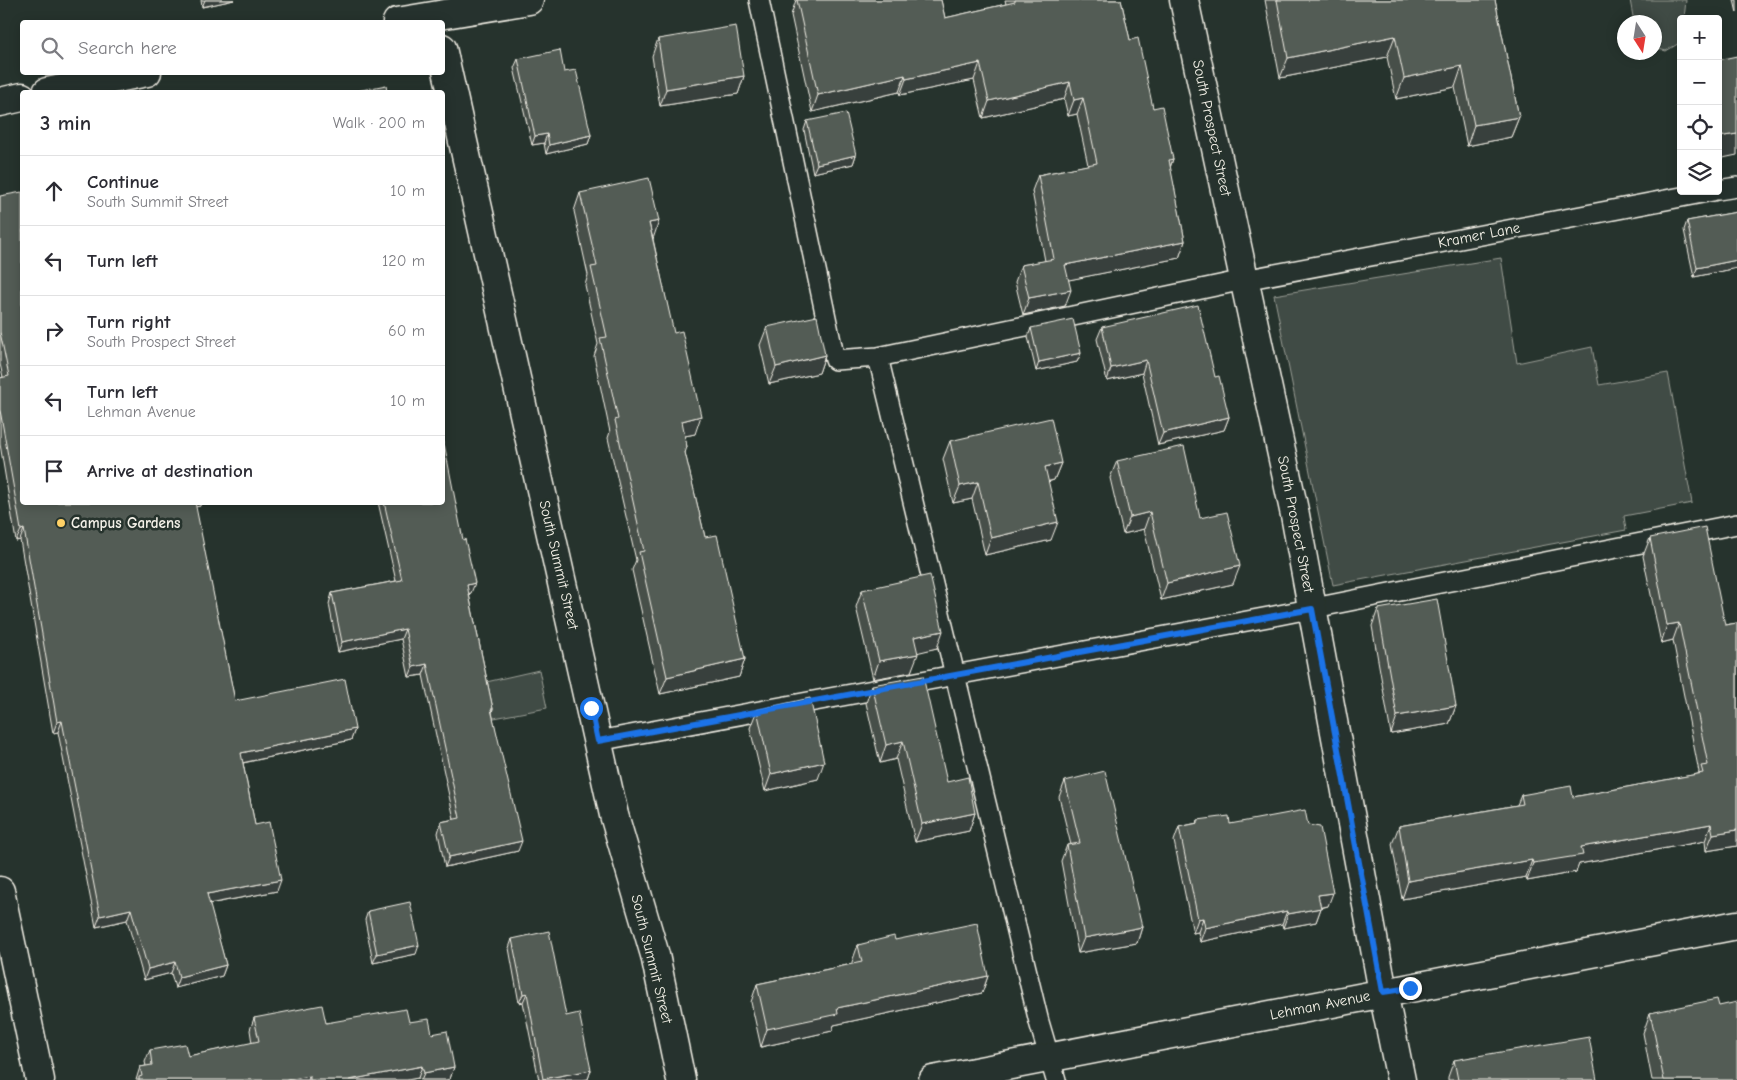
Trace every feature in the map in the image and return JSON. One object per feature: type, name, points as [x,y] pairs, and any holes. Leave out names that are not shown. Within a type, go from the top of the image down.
[{"type":"street","points":[[405,20],[434,13],[529,0]]},
{"type":"street","name":"South Prospect Street","points":[[1184,0],[1295,515],[1383,992],[1402,1080]]},
{"type":"street","name":"South Summit Street","points":[[445,61],[614,815],[654,955],[680,1080]]},
{"type":"street","points":[[57,90],[132,75]]},
{"type":"street","points":[[0,102],[20,98]]},
{"type":"street","points":[[0,891],[40,1080]]},
{"type":"street","name":"Lehman Avenue","points":[[933,1080],[1053,1069],[1383,992],[1737,925]]},
{"type":"lane","name":"Kramer Lane","points":[[759,0],[834,360],[878,357],[1244,280],[1692,195]]},
{"type":"lane","points":[[1722,189],[1737,187]]},
{"type":"lane","points":[[878,357],[1039,1022],[1053,1069]]},
{"type":"lane","points":[[598,741],[1312,609],[1737,524]]},
{"type":"shaded area","points":[[1630,0],[1686,0],[1684,15],[1677,15],[1677,44],[1666,51],[1662,50],[1662,15],[1633,15]]},
{"type":"shaded area","points":[[1501,258],[1517,363],[1592,347],[1599,385],[1668,373],[1692,503],[1624,516],[1626,530],[1333,585],[1274,295]]},
{"type":"shaded area","points":[[539,670],[547,708],[489,719],[482,683]]},
{"type":"building","points":[[797,0],[941,0],[945,18],[1015,2],[1015,0],[1121,0],[1130,40],[1138,38],[1153,108],[1162,106],[1173,159],[1169,160],[1185,241],[1065,265],[1071,290],[1029,298],[1021,265],[1054,259],[1038,175],[1097,163],[1083,98],[1074,100],[1070,82],[989,101],[980,63],[906,79],[905,75],[818,95]]},
{"type":"building","points":[[1277,0],[1495,0],[1519,117],[1474,125],[1462,66],[1404,78],[1395,36],[1288,58]]},
{"type":"building","points":[[736,26],[744,76],[666,89],[658,39]]},
{"type":"building","points":[[560,50],[564,72],[576,70],[591,135],[549,145],[547,134],[535,136],[518,59]]},
{"type":"building","points":[[1737,56],[1737,134],[1722,136],[1722,60]]},
{"type":"building","points":[[386,85],[387,90],[362,90]]},
{"type":"building","points":[[846,113],[856,155],[817,164],[807,121]]},
{"type":"building","points":[[649,178],[659,221],[649,223],[674,333],[682,331],[701,416],[682,421],[687,447],[684,448],[705,537],[717,535],[745,659],[667,677],[639,552],[644,551],[615,420],[618,419],[600,338],[607,337],[591,267],[597,266],[580,193]]},
{"type":"building","points":[[20,192],[20,505],[196,505],[235,701],[345,679],[355,729],[241,753],[255,825],[269,822],[281,880],[207,894],[226,965],[179,977],[175,962],[148,969],[131,909],[100,916],[62,721],[57,722],[24,529],[21,530],[0,410],[0,378],[9,376],[0,332],[0,196]]},
{"type":"building","points":[[1737,212],[1737,260],[1697,268],[1687,221]]},
{"type":"building","points":[[1198,305],[1215,377],[1219,376],[1229,417],[1163,433],[1146,360],[1111,368],[1102,327]]},
{"type":"building","points":[[817,316],[825,355],[776,367],[767,327]]},
{"type":"building","points":[[1073,319],[1081,353],[1039,362],[1031,328]]},
{"type":"building","points":[[1051,418],[1061,463],[1045,467],[1058,522],[991,538],[978,482],[960,486],[950,441]]},
{"type":"building","points":[[1184,446],[1200,518],[1227,512],[1240,566],[1167,583],[1150,512],[1130,517],[1117,461]]},
{"type":"building","points":[[445,448],[463,540],[465,539],[475,583],[467,585],[493,709],[491,709],[522,841],[449,857],[441,822],[460,818],[427,664],[413,667],[405,629],[342,642],[332,593],[402,580],[385,505],[445,505]]},
{"type":"building","points":[[1705,527],[1725,625],[1737,623],[1737,830],[1713,834],[1711,824],[1581,847],[1583,855],[1533,863],[1532,860],[1408,881],[1399,826],[1523,804],[1521,795],[1571,786],[1573,797],[1703,773],[1701,766],[1708,765],[1679,623],[1667,625],[1650,538]]},
{"type":"building","points":[[930,575],[943,631],[914,637],[918,654],[879,661],[862,590]]},
{"type":"building","points":[[1437,599],[1456,706],[1397,716],[1378,609]]},
{"type":"building","points":[[923,676],[947,782],[968,777],[975,813],[922,824],[903,741],[886,745],[872,685]]},
{"type":"building","points":[[810,698],[824,762],[771,774],[757,710]]},
{"type":"building","points":[[1105,771],[1142,927],[1084,938],[1067,845],[1080,843],[1065,781]]},
{"type":"building","points":[[1305,810],[1308,825],[1320,827],[1333,893],[1318,895],[1321,908],[1288,914],[1287,911],[1205,928],[1203,918],[1198,919],[1179,827],[1198,823],[1198,820],[1229,816],[1230,824]]},
{"type":"building","points":[[410,902],[419,945],[377,954],[368,911]]},
{"type":"building","points":[[977,923],[988,976],[837,1008],[838,1014],[767,1029],[757,984],[862,962],[858,945],[894,936],[895,940]]},
{"type":"building","points":[[549,931],[566,1016],[579,1013],[591,1070],[543,1079],[527,993],[523,994],[512,939]]},
{"type":"building","points":[[1717,999],[1719,1006],[1737,1002],[1737,1080],[1664,1080],[1650,1013]]},
{"type":"building","points":[[322,1005],[326,1023],[406,1009],[409,1022],[429,1019],[432,1034],[447,1031],[454,1067],[424,1073],[422,1066],[349,1080],[310,1080],[310,1076],[286,1080],[139,1080],[139,1077],[142,1076],[140,1067],[152,1065],[150,1050],[185,1044],[188,1056],[259,1041],[254,1018]]},
{"type":"building","points":[[1589,1037],[1597,1080],[1458,1080],[1454,1060]]},
{"type":"place","name":"Campus Gardens","points":[[61,523]]},
{"type":"route","points":[[591,708],[598,741],[1312,609],[1383,992],[1410,988]]}]
